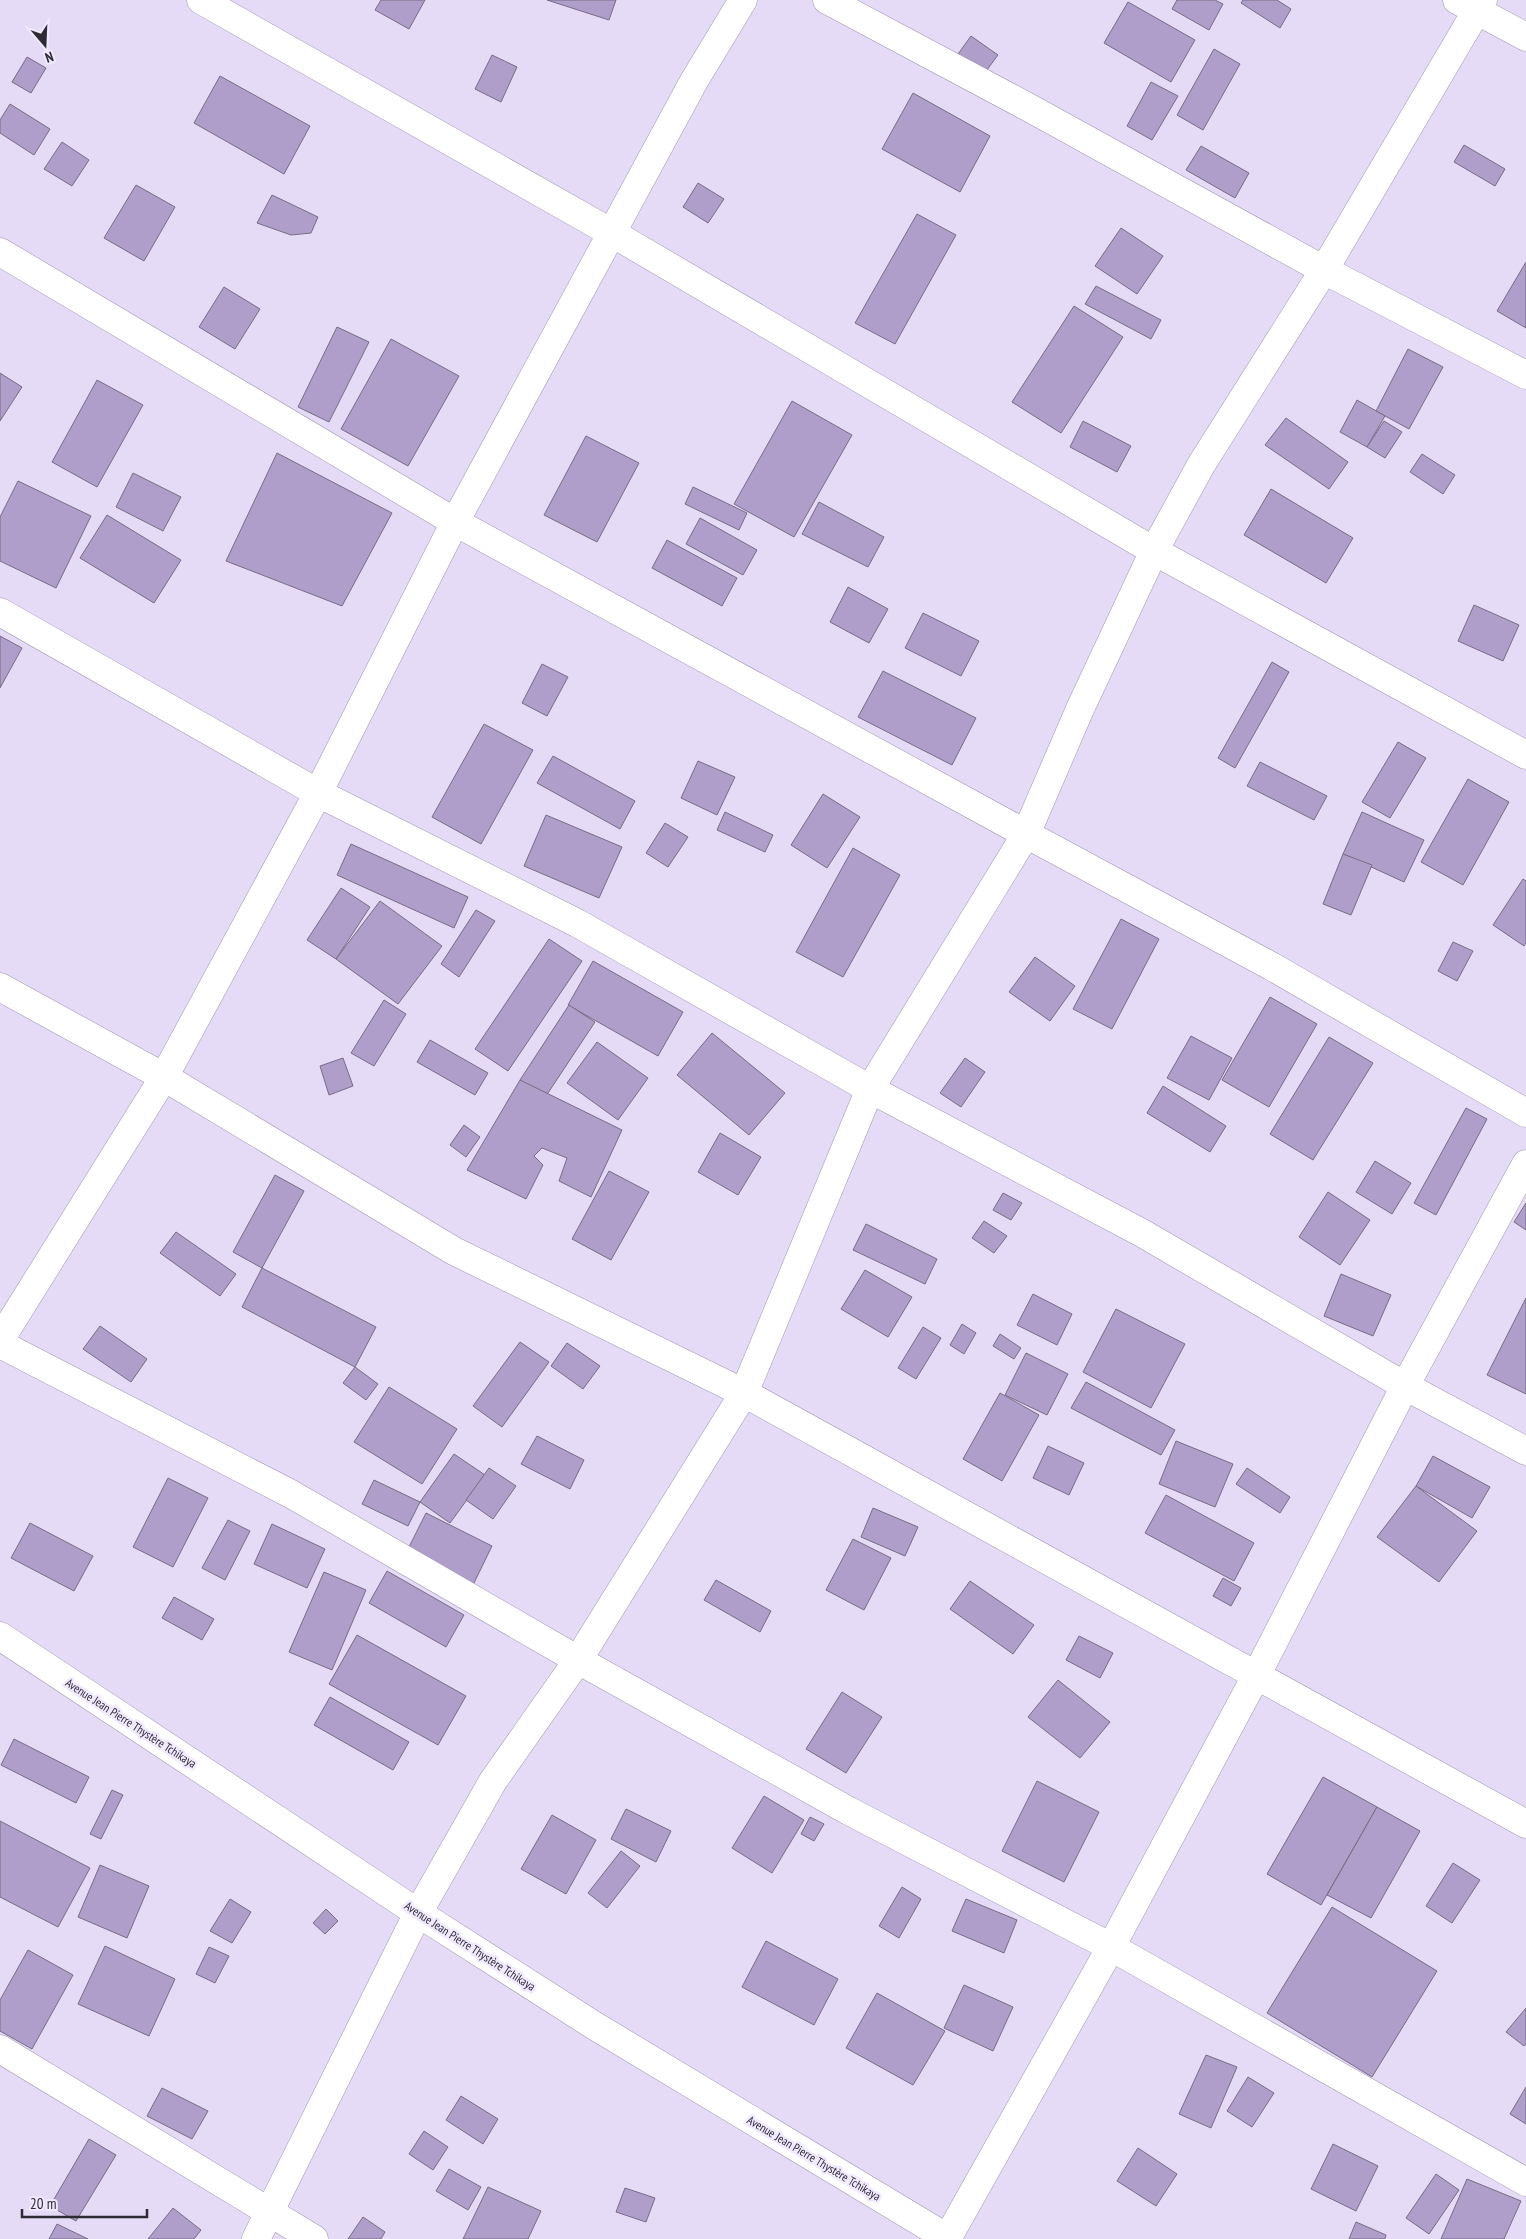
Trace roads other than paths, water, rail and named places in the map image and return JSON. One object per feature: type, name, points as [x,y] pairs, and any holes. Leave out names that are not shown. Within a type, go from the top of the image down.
[{"type":"street","points":[[201,0],[612,233],[1154,551],[1526,755]]},
{"type":"street","points":[[743,0],[694,81],[455,522],[318,793],[164,1077],[0,1342],[291,1494],[578,1660],[849,1811],[1111,1947],[1526,2182]]},
{"type":"street","points":[[827,0],[1026,106],[1324,270],[1526,375]]},
{"type":"street","points":[[256,2239],[418,1913],[493,1780],[578,1660],[744,1393],[870,1089],[1026,834],[1080,709],[1154,551],[1201,465],[1324,270],[1473,4],[1526,37]]},
{"type":"street","points":[[0,252],[455,522],[1271,966],[1526,1113]]},
{"type":"street","points":[[0,612],[318,793],[577,924],[870,1089],[1142,1233],[1405,1386],[1526,1451]]},
{"type":"street","points":[[0,987],[164,1077],[454,1251],[744,1393],[1526,1824]]},
{"type":"street","points":[[948,2239],[1111,1947],[1256,1676],[1405,1386],[1526,1164]]},
{"type":"street","name":"Avenue Jean Pierre Thystère Tchikaya","points":[[0,1636],[418,1913],[595,2026],[948,2239]]},
{"type":"street","points":[[0,2049],[269,2214],[314,2239]]}]
